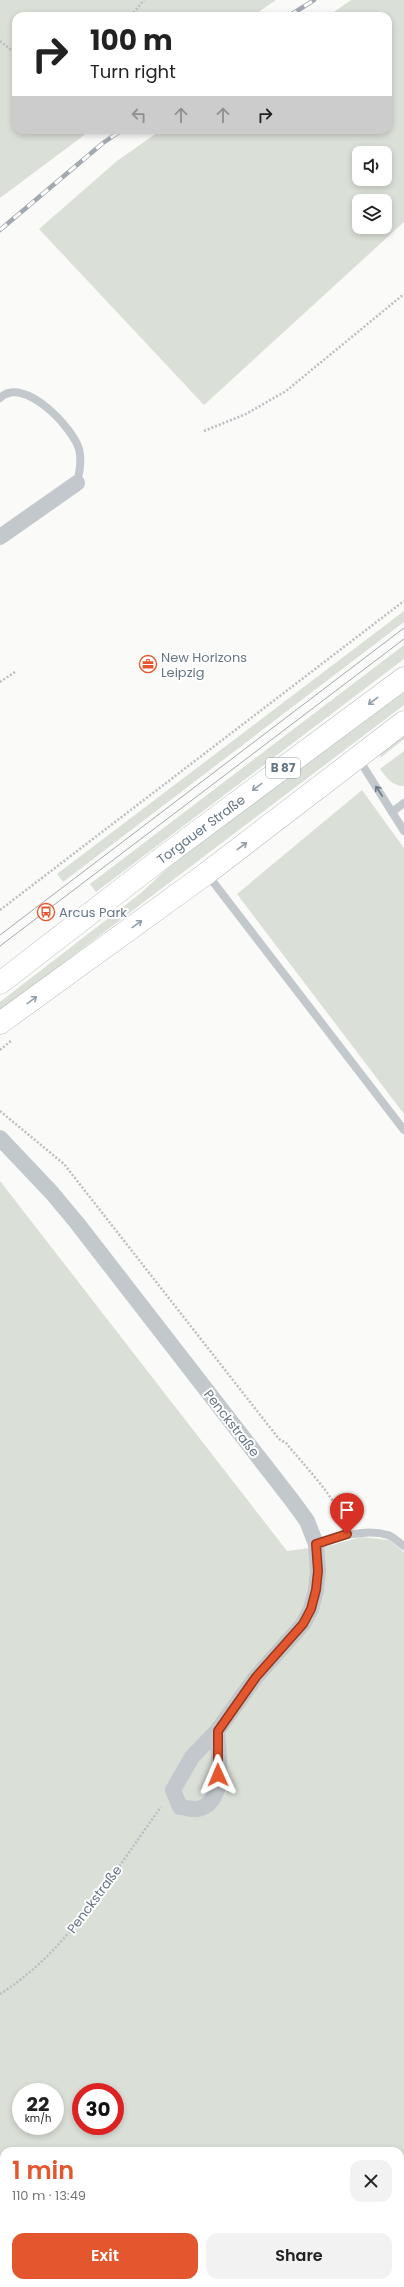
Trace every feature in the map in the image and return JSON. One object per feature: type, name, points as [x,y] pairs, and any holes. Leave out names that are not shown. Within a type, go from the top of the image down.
[{"type":"main road","name":"Torgauer Straße","points":[[0,983],[162,858],[404,678]]},
{"type":"main road","name":"B 87","points":[[0,1023],[207,873],[404,722]]},
{"type":"street","points":[[0,538],[77,482]]},
{"type":"street","name":"Penckstraße","points":[[0,1138],[52,1193],[294,1503],[307,1522],[316,1544],[318,1571],[316,1590],[311,1609],[303,1624],[256,1677],[218,1731],[192,1758],[173,1790]]},
{"type":"street","points":[[173,1790],[180,1806],[198,1809],[211,1803],[219,1790],[218,1731]]},
{"type":"lane","points":[[0,398],[13,392],[26,395],[39,401],[73,433],[80,450],[81,466],[77,482]]},
{"type":"lane","points":[[358,758],[403,829]]},
{"type":"lane","points":[[392,812],[404,803]]},
{"type":"lane","points":[[207,873],[404,1130]]},
{"type":"lane","points":[[316,1544],[347,1534],[389,1535],[404,1546]]},
{"type":"path","points":[[134,12],[144,0]]},
{"type":"path","points":[[0,41],[12,51]]},
{"type":"path","points":[[204,431],[246,414],[286,391],[404,294]]},
{"type":"path","points":[[0,910],[404,602]]},
{"type":"path","points":[[0,682],[15,672]]},
{"type":"path","points":[[0,1111],[64,1164],[279,1439],[286,1443],[319,1484],[342,1515],[347,1534]]},
{"type":"path","name":"Penckstraße","points":[[0,1994],[37,1967],[75,1926],[173,1790]]},
{"type":"shaded area","points":[[0,0],[276,0],[259,12],[12,12],[12,134],[86,134],[0,198]]},
{"type":"shaded area","points":[[351,0],[404,0],[404,222],[392,233],[392,194],[352,194],[352,234],[391,234],[204,405],[39,229],[117,161],[155,134],[392,134],[392,12],[334,12]]},
{"type":"shaded area","points":[[404,611],[404,622],[63,882],[57,874]]},
{"type":"shaded area","points":[[404,645],[404,659],[96,892],[90,884]]},
{"type":"shaded area","points":[[404,685],[404,705],[0,1011],[0,1002],[141,893],[187,850]]},
{"type":"shaded area","points":[[404,730],[404,739],[380,758],[382,746]]},
{"type":"shaded area","points":[[404,751],[404,786],[400,786],[393,783],[380,769]]},
{"type":"shaded area","points":[[362,790],[404,848],[404,1114],[237,894]]},
{"type":"shaded area","points":[[0,1181],[287,1551],[332,1545],[361,1537],[389,1540],[404,1552],[404,2147],[0,2147]]},
{"type":"tram line","points":[[0,935],[404,628]]},
{"type":"tram line","points":[[0,946],[404,639]]},
{"type":"railway","points":[[295,12],[314,0]]},
{"type":"railway","points":[[0,230],[103,143],[116,134]]},
{"type":"place","name":"New Horizons Leipzig","points":[[148,664]]},
{"type":"place","name":"Arcus Park","points":[[46,912]]},
{"type":"route","points":[[218,1775],[218,1731],[256,1677],[303,1624],[311,1609],[316,1590],[318,1571],[316,1544],[347,1534]]}]
